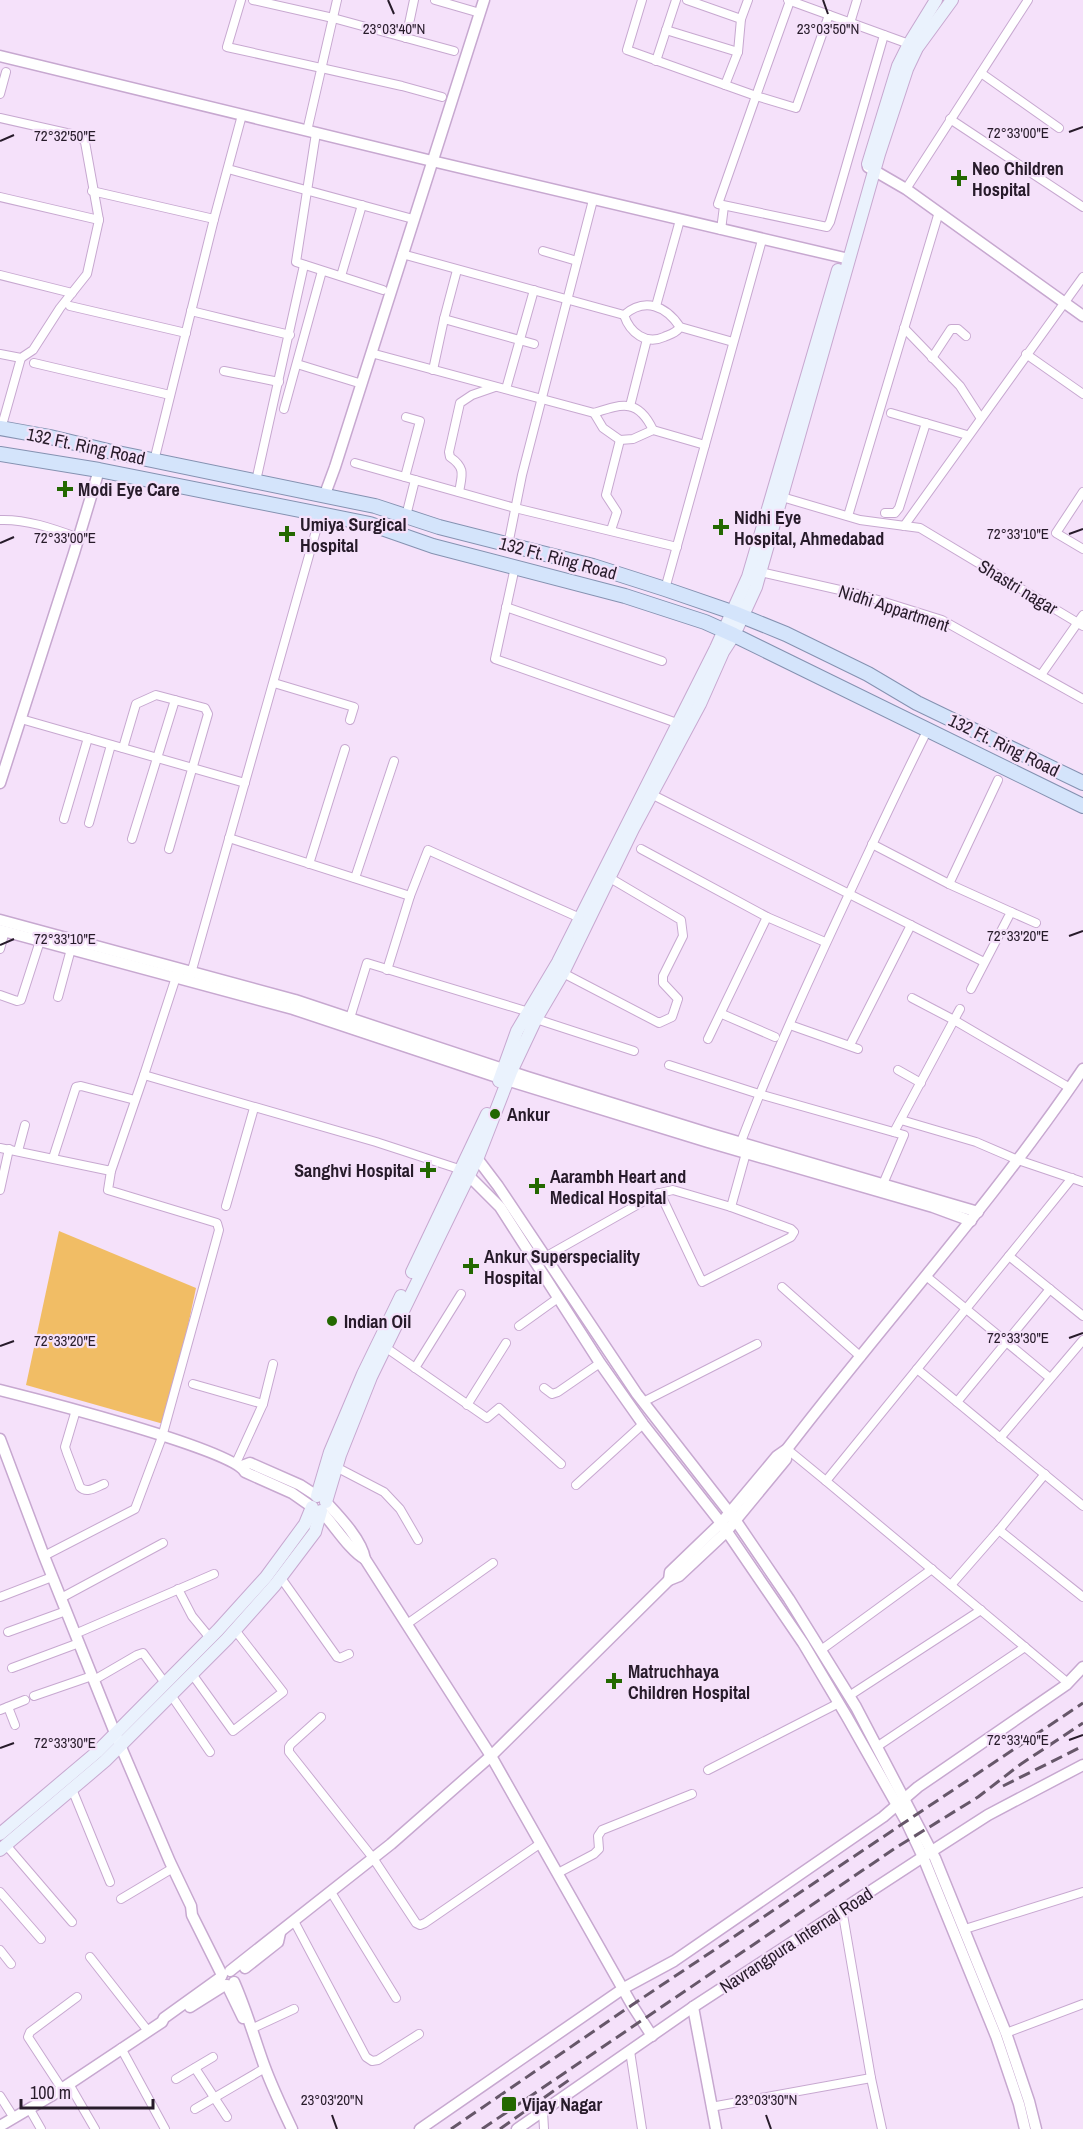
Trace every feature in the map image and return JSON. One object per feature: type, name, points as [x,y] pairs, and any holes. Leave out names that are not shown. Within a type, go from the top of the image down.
[{"type":"main road","points":[[532,1016],[562,973],[651,794],[700,704],[723,652],[765,527],[871,169],[898,66],[936,0]]},
{"type":"main road","points":[[871,169],[907,69],[917,48],[952,0]]},
{"type":"main road","points":[[737,614],[756,587],[845,259]]},
{"type":"main road","name":"132 Ft. Ring Road","points":[[1,428],[375,506],[439,527],[593,566],[665,589],[786,634],[868,674],[917,703],[1083,783]]},
{"type":"main road","name":"132 Ft. Ring Road","points":[[0,453],[99,470],[370,524],[433,546],[625,596],[729,633],[1083,806]]},
{"type":"main road","points":[[2,1843],[72,1790],[171,1695],[235,1630],[281,1578],[315,1532],[330,1452],[363,1374],[475,1154],[506,1075],[558,962],[677,723],[729,633]]},
{"type":"main road","points":[[2,1843],[97,1752],[210,1638],[266,1577],[319,1504],[371,1377],[466,1172]]},
{"type":"street","points":[[241,0],[227,47],[322,67],[442,97]]},
{"type":"street","points":[[253,0],[333,18],[454,51]]},
{"type":"street","points":[[337,0],[322,67],[296,262],[383,290]]},
{"type":"street","points":[[406,38],[414,0]]},
{"type":"street","points":[[435,0],[480,13]]},
{"type":"street","points":[[325,494],[484,0]]},
{"type":"street","points":[[642,0],[627,50],[796,108],[829,15]]},
{"type":"street","points":[[656,60],[676,0]]},
{"type":"street","points":[[687,0],[741,19]]},
{"type":"street","points":[[725,85],[738,52],[741,19],[748,0]]},
{"type":"street","points":[[884,35],[830,222],[826,227],[718,204],[789,0],[909,44]]},
{"type":"street","points":[[850,23],[857,0]]},
{"type":"street","points":[[906,189],[1028,0]]},
{"type":"street","points":[[666,30],[738,52]]},
{"type":"street","points":[[0,56],[845,259]]},
{"type":"street","points":[[0,94],[6,72]]},
{"type":"street","points":[[981,73],[1059,128]]},
{"type":"street","points":[[154,461],[242,115]]},
{"type":"street","points":[[0,118],[80,136],[85,142],[99,220],[87,274],[33,350],[21,358],[1,428]]},
{"type":"street","points":[[950,119],[1083,207]]},
{"type":"street","points":[[228,169],[413,219]]},
{"type":"street","points":[[871,169],[906,189],[1083,316]]},
{"type":"street","points":[[92,191],[214,219]]},
{"type":"street","points":[[0,197],[99,220]]},
{"type":"street","points":[[508,545],[522,475],[593,200]]},
{"type":"street","points":[[341,276],[362,205]]},
{"type":"street","points":[[721,230],[724,206]]},
{"type":"street","points":[[848,516],[939,212]]},
{"type":"street","points":[[656,306],[680,220]]},
{"type":"street","points":[[665,589],[762,240]]},
{"type":"street","points":[[543,251],[577,261]]},
{"type":"street","points":[[402,254],[624,315]]},
{"type":"street","points":[[256,482],[304,266]]},
{"type":"street","points":[[433,370],[457,270]]},
{"type":"street","points":[[285,409],[322,271]]},
{"type":"street","points":[[0,275],[72,293]]},
{"type":"street","points":[[904,526],[1083,277]]},
{"type":"street","points":[[506,389],[534,290]]},
{"type":"street","points":[[70,306],[186,333]]},
{"type":"street","points":[[624,315],[630,310],[656,306],[672,315],[680,327],[733,342]]},
{"type":"street","points":[[191,311],[290,335]]},
{"type":"street","points":[[624,315],[626,323],[639,337],[647,339],[657,340],[676,332],[680,327]]},
{"type":"street","points":[[444,319],[534,344]]},
{"type":"street","points":[[904,328],[960,386],[981,417]]},
{"type":"street","points":[[932,358],[951,329],[958,329],[966,336]]},
{"type":"street","points":[[630,405],[647,339]]},
{"type":"street","points":[[371,353],[594,413],[623,404],[630,405],[649,421],[653,430]]},
{"type":"street","points":[[0,354],[21,358]]},
{"type":"street","points":[[1026,354],[1083,394]]},
{"type":"street","points":[[34,363],[170,395]]},
{"type":"street","points":[[297,364],[362,384]]},
{"type":"street","points":[[224,370],[279,382]]},
{"type":"street","points":[[459,492],[461,469],[459,464],[450,457],[450,452],[460,403],[472,394],[495,387]]},
{"type":"street","points":[[594,413],[603,428],[620,440],[633,439],[653,430],[705,445]]},
{"type":"street","points":[[891,413],[968,435]]},
{"type":"street","points":[[405,477],[420,422],[406,417]]},
{"type":"street","points":[[885,513],[895,513],[899,508],[926,423]]},
{"type":"street","points":[[611,530],[616,512],[606,495],[620,440]]},
{"type":"street","points":[[355,463],[516,508],[677,548]]},
{"type":"street","points":[[0,783],[4,759],[21,719],[99,470]]},
{"type":"street","points":[[406,516],[415,480]]},
{"type":"street","points":[[1083,492],[1056,533],[1083,549]]},
{"type":"street","name":"Shastri nagar","points":[[782,497],[848,516],[920,528],[1081,621]]},
{"type":"street","points":[[190,976],[321,513]]},
{"type":"street","points":[[0,520],[12,519],[54,529],[79,538]]},
{"type":"street","points":[[515,567],[495,659],[677,723]]},
{"type":"street","name":"Nidhi Appartment","points":[[760,572],[862,595],[942,620],[1083,699]]},
{"type":"street","points":[[506,607],[662,661]]},
{"type":"street","points":[[1041,675],[1081,621]]},
{"type":"street","points":[[273,683],[354,707],[350,720]]},
{"type":"street","points":[[123,748],[136,704],[156,695],[205,708],[208,714],[169,849]]},
{"type":"street","points":[[132,839],[175,700]]},
{"type":"street","points":[[21,719],[245,783]]},
{"type":"street","points":[[731,1207],[741,1149],[759,1094],[825,942],[928,729]]},
{"type":"street","points":[[64,819],[88,738]]},
{"type":"street","points":[[89,823],[111,745]]},
{"type":"street","points":[[309,864],[345,749]]},
{"type":"street","points":[[355,878],[394,761]]},
{"type":"street","points":[[949,884],[998,780]]},
{"type":"street","points":[[651,794],[984,962]]},
{"type":"street","points":[[229,838],[410,896]]},
{"type":"street","points":[[872,844],[949,884],[1036,923]]},
{"type":"street","points":[[640,849],[767,916],[825,942]]},
{"type":"street","points":[[387,970],[410,896],[428,850],[580,918]]},
{"type":"street","points":[[562,973],[659,1023],[672,1017],[678,999],[663,983],[663,976],[683,936],[681,920],[610,878]]},
{"type":"street","points":[[971,989],[1011,912]]},
{"type":"street","points":[[708,1039],[722,1014],[767,916]]},
{"type":"street","points":[[0,920],[178,974]]},
{"type":"street","points":[[790,1025],[854,1047],[911,925]]},
{"type":"street","points":[[0,949],[2,931],[296,1000],[506,1075]]},
{"type":"street","points":[[0,995],[17,1001],[21,1000],[40,941]]},
{"type":"street","points":[[58,997],[71,949]]},
{"type":"street","points":[[350,1018],[367,963],[634,1051]]},
{"type":"street","points":[[44,1556],[135,1509],[162,1437],[219,1226],[217,1223],[108,1190],[111,1171],[178,974]]},
{"type":"street","points":[[190,976],[741,1149],[933,1207],[975,1217]]},
{"type":"street","points":[[912,998],[1070,1088]]},
{"type":"street","points":[[894,1132],[960,1009]]},
{"type":"street","points":[[722,1014],[776,1037]]},
{"type":"street","points":[[669,1065],[759,1094],[904,1134],[883,1184]]},
{"type":"street","points":[[0,2126],[162,2022],[167,2022],[278,1942],[280,1933],[373,1858],[491,1756],[669,1580],[679,1576],[733,1517],[777,1456],[787,1449],[975,1217],[1083,1069]]},
{"type":"street","points":[[898,1070],[921,1083]]},
{"type":"street","points":[[144,1075],[376,1142],[466,1172],[500,1208],[600,1363],[643,1424],[724,1527],[803,1643],[901,1802]]},
{"type":"street","points":[[53,1158],[76,1087],[81,1086],[135,1100]]},
{"type":"street","points":[[226,1206],[254,1108]]},
{"type":"street","points":[[901,1120],[976,1142],[1018,1160],[1083,1182]]},
{"type":"street","points":[[18,1151],[25,1125]]},
{"type":"street","points":[[0,1190],[4,1148],[111,1171]]},
{"type":"street","points":[[741,1149],[883,1184],[975,1217]]},
{"type":"street","points":[[475,1154],[643,1402],[733,1517],[821,1650],[878,1746],[901,1802],[965,1929],[1006,2033],[1036,2129]]},
{"type":"street","points":[[826,1481],[1072,1178]]},
{"type":"street","points":[[545,1257],[660,1193],[673,1190],[731,1207],[794,1232],[791,1236],[702,1282],[660,1193]]},
{"type":"street","points":[[1009,1256],[1083,1316]]},
{"type":"street","points":[[926,1276],[1050,1378]]},
{"type":"street","points":[[782,1287],[861,1357]]},
{"type":"street","points":[[957,1402],[1050,1289]]},
{"type":"street","points":[[416,1368],[461,1294]]},
{"type":"street","points":[[519,1326],[558,1298]]},
{"type":"street","points":[[1000,1438],[1083,1340]]},
{"type":"street","points":[[467,1405],[506,1343]]},
{"type":"street","points":[[643,1402],[758,1344]]},
{"type":"street","points":[[385,1347],[487,1418],[499,1408],[561,1464]]},
{"type":"street","points":[[544,1388],[552,1394],[558,1392],[600,1363]]},
{"type":"street","points":[[239,1465],[263,1404],[273,1364]]},
{"type":"street","points":[[917,1369],[1083,1506]]},
{"type":"street","points":[[193,1384],[263,1404]]},
{"type":"street","points":[[0,1390],[76,1410],[221,1456],[239,1465],[246,1472],[319,1504],[356,1554],[365,1559],[491,1756],[652,2036]]},
{"type":"street","points":[[76,1410],[66,1443],[67,1453],[80,1487],[87,1491],[105,1484]]},
{"type":"street","points":[[576,1485],[643,1424]]},
{"type":"street","points":[[0,1439],[52,1577],[120,1745],[191,1906],[192,1915],[249,2015],[250,2027],[265,2068],[292,2129]]},
{"type":"street","points":[[787,1449],[1068,1683]]},
{"type":"street","points":[[336,1467],[384,1492],[400,1509],[418,1540]]},
{"type":"street","points":[[951,1586],[1045,1474]]},
{"type":"street","points":[[999,1530],[1083,1596]]},
{"type":"street","points":[[61,1598],[163,1543]]},
{"type":"street","points":[[407,1624],[493,1563]]},
{"type":"street","points":[[821,1650],[932,1569]]},
{"type":"street","points":[[12,1668],[214,1574]]},
{"type":"street","points":[[0,1597],[52,1577]]},
{"type":"street","points":[[281,1578],[337,1657],[349,1654]]},
{"type":"street","points":[[178,1589],[192,1616],[210,1638]]},
{"type":"street","points":[[849,1696],[981,1610]]},
{"type":"street","points":[[8,1632],[66,1611]]},
{"type":"street","points":[[192,1674],[232,1731],[283,1692],[235,1630]]},
{"type":"street","points":[[878,1746],[1025,1647]]},
{"type":"street","points":[[34,1696],[93,1678],[143,1653],[165,1683]]},
{"type":"street","points":[[420,2129],[624,1988],[674,1961],[901,1802],[918,1786],[1068,1683],[1083,1667]]},
{"type":"street","points":[[171,1695],[210,1752]]},
{"type":"street","points":[[15,1725],[4,1708],[25,1700]]},
{"type":"street","points":[[708,1770],[839,1703]]},
{"type":"street","points":[[321,1717],[288,1747],[289,1752],[373,1858],[416,1923],[420,1925],[425,1923],[541,1843]]},
{"type":"street","name":"Navrangpura Internal Road","points":[[517,2129],[693,2007],[927,1854],[988,1815],[1083,1765]]},
{"type":"street","points":[[72,1790],[110,1882]]},
{"type":"street","points":[[558,1873],[599,1850],[598,1836],[602,1830],[692,1794]]},
{"type":"street","points":[[2,1843],[72,1922]]},
{"type":"street","points":[[927,1854],[996,2036],[1025,2129]]},
{"type":"street","points":[[121,1899],[173,1868]]},
{"type":"street","points":[[0,1892],[41,1939]]},
{"type":"street","points":[[331,1892],[396,1998]]},
{"type":"street","points":[[965,1929],[1083,1892]]},
{"type":"street","points":[[842,1909],[882,2129]]},
{"type":"street","points":[[294,1921],[366,2057],[372,2061],[378,2060],[419,2034]]},
{"type":"street","points":[[0,1950],[11,1964]]},
{"type":"street","points":[[90,1957],[148,2031]]},
{"type":"street","points":[[77,1996],[30,2032],[28,2037],[96,2129]]},
{"type":"street","points":[[1006,2033],[1083,2004]]},
{"type":"street","points":[[693,2007],[716,2129]]},
{"type":"street","points":[[250,2027],[294,2009]]},
{"type":"street","points":[[121,2048],[165,2129]]},
{"type":"street","points":[[630,2050],[642,2129]]},
{"type":"street","points":[[176,2079],[213,2057]]},
{"type":"street","points":[[195,2068],[226,2117]]},
{"type":"street","points":[[195,2109],[265,2068]]},
{"type":"street","points":[[711,2107],[871,2078]]},
{"type":"street","points":[[0,2096],[14,2118]]},
{"type":"street","points":[[29,2109],[41,2129]]},
{"type":"street","points":[[543,2111],[544,2129]]},
{"type":"shaded area","points":[[59,1231],[196,1288],[167,1425],[26,1385]]},
{"type":"railway","points":[[451,2129],[1083,1703]]},
{"type":"railway","points":[[482,2129],[897,1847],[978,1797],[1021,1764],[1083,1723]]},
{"type":"railway","points":[[1003,1786],[1083,1746]]},
{"type":"railway","points":[[500,2129],[569,2080]]},
{"type":"place","name":"Neo Children Hospital","points":[[959,178]]},
{"type":"place","name":"Modi Eye Care","points":[[65,489]]},
{"type":"place","name":"Nidhi Eye Hospital, Ahmedabad","points":[[721,527]]},
{"type":"place","name":"Umiya Surgical Hospital","points":[[287,534]]},
{"type":"place","name":"Ankur","points":[[495,1114]]},
{"type":"place","name":"Sanghvi Hospital","points":[[428,1170]]},
{"type":"place","name":"Aarambh Heart and Medical Hospital","points":[[537,1186]]},
{"type":"place","name":"Ankur Superspeciality Hospital","points":[[471,1266]]},
{"type":"place","name":"Indian Oil","points":[[332,1321]]},
{"type":"place","name":"Matruchhaya Children Hospital","points":[[614,1681]]},
{"type":"place","name":"Vijay Nagar","points":[[509,2104]]}]
